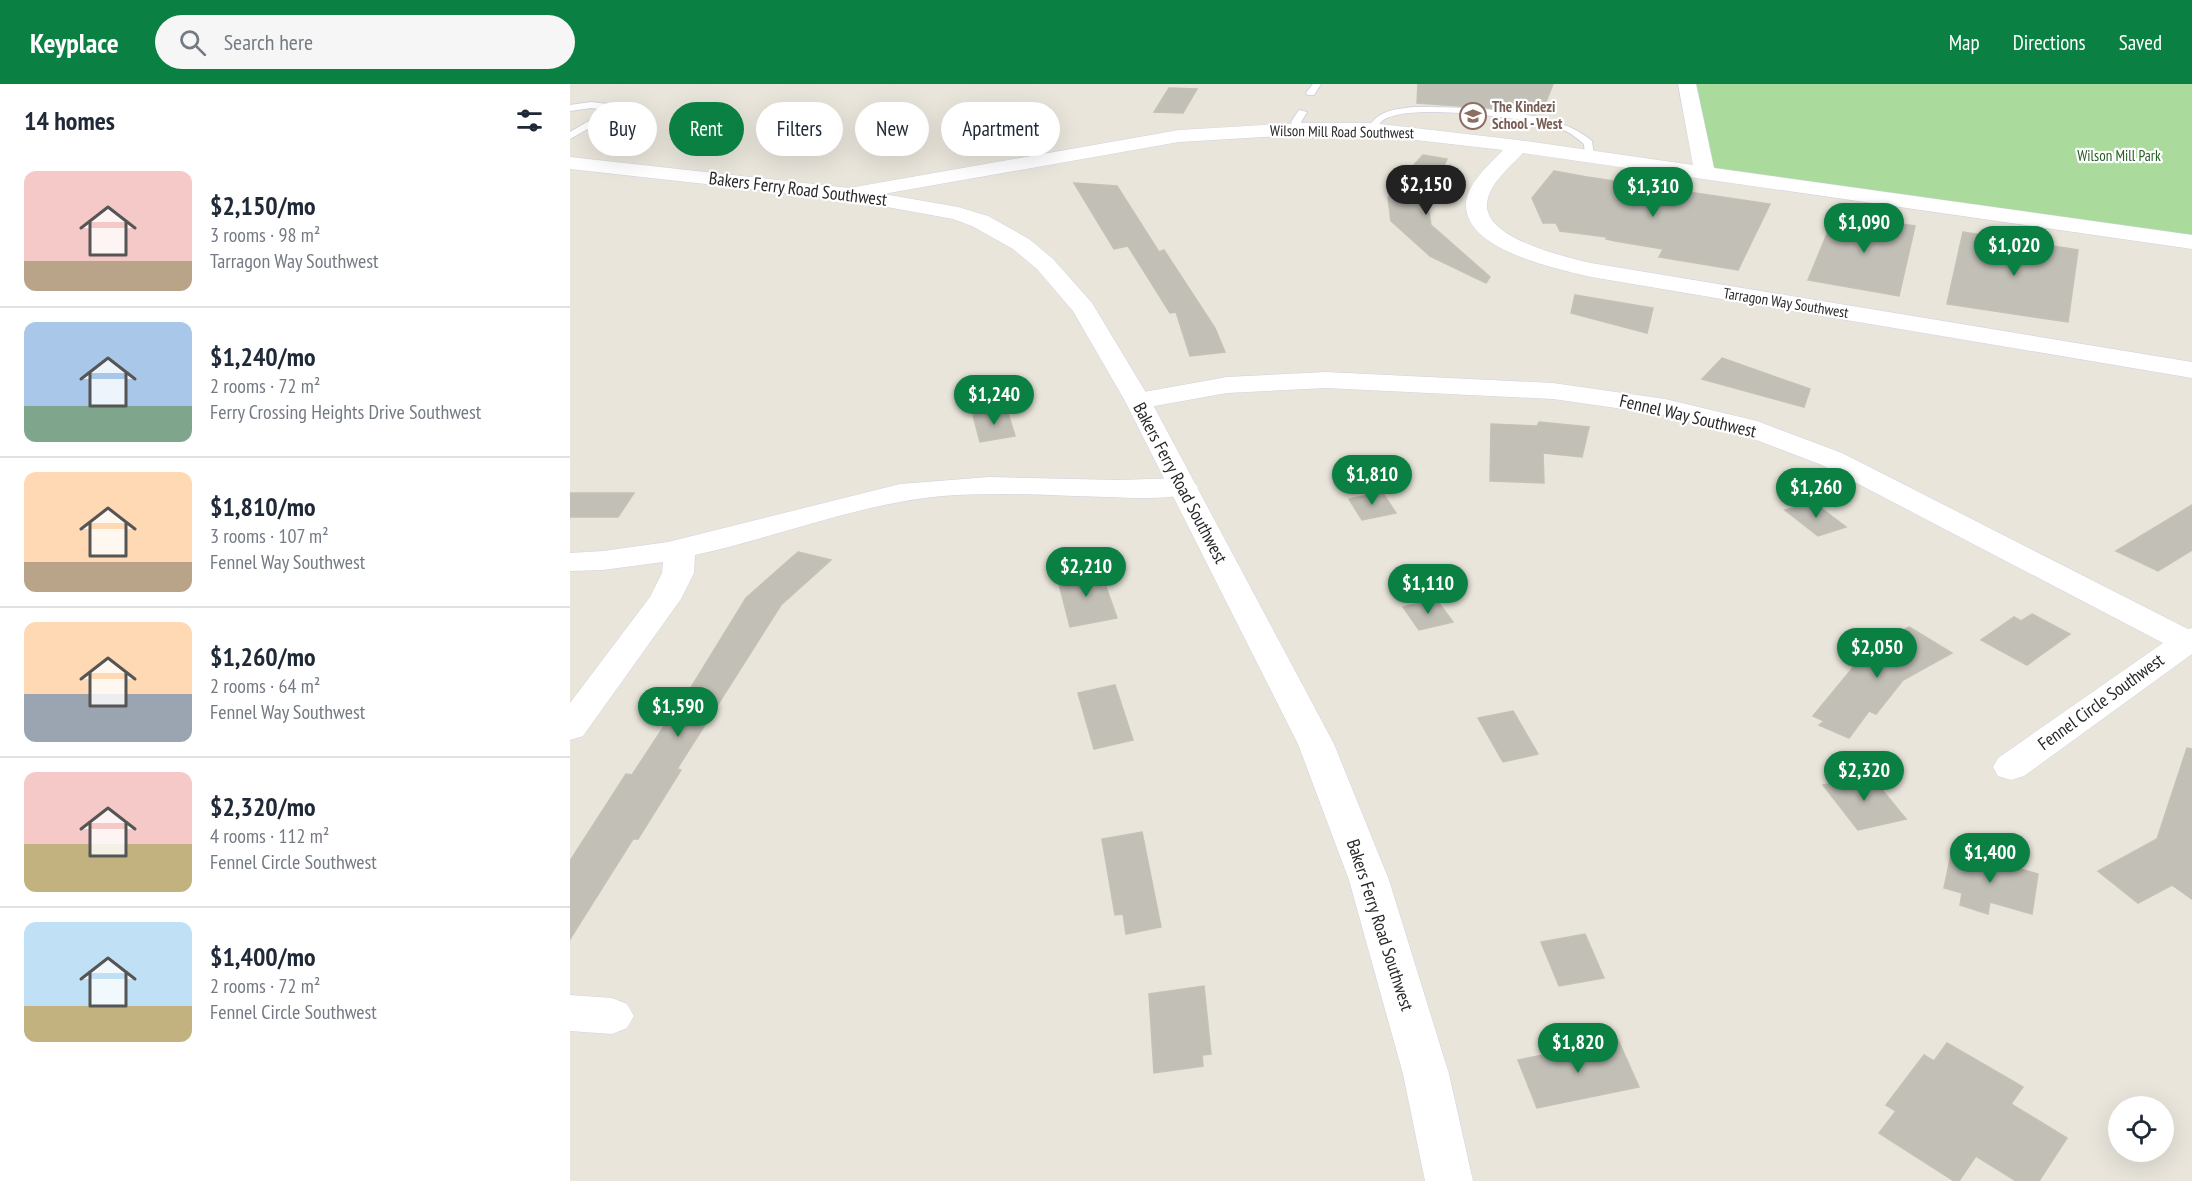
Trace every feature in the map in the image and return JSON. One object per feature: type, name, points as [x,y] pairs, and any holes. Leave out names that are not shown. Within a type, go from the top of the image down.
[{"type":"street","points":[[1687,84],[1705,172]]},
{"type":"street","name":"Wilson Mill Road Southwest","points":[[849,194],[1122,144],[1229,132],[1301,120],[1518,146],[2192,242]]},
{"type":"street","name":"Tarragon Way Southwest","points":[[1518,146],[1481,189],[1476,208],[1481,221],[1494,234],[1513,246],[1543,259],[1591,270],[2192,370]]},
{"type":"street","name":"Bakers Ferry Road Southwest","points":[[570,163],[849,194],[933,206],[958,213],[980,221],[1021,244],[1045,264],[1083,308],[1138,401],[1316,744],[1369,880],[1426,1074],[1449,1181]]},
{"type":"street","name":"Fennel Way Southwest","points":[[1138,401],[1227,386],[1326,380],[1553,391],[1665,407],[1747,428],[1832,459],[2190,641]]},
{"type":"street","points":[[570,562],[628,558],[680,549],[876,497],[924,489],[972,486],[1142,490],[1183,487]]},
{"type":"street","points":[[570,728],[665,599],[678,573],[680,549]]},
{"type":"street","name":"Fennel Circle Southwest","points":[[2011,767],[2190,641]]},
{"type":"street","points":[[570,1013],[612,1016]]},
{"type":"lane","points":[[1311,93],[1317,84]]},
{"type":"lane","points":[[570,108],[591,105],[616,108],[570,136]]},
{"type":"lane","points":[[1372,129],[1380,117],[1399,111],[1418,110],[1526,117],[1560,125],[1578,133],[1589,143],[1589,156]]},
{"type":"green space","name":"Wilson Mill Park","points":[[1689,84],[2192,84],[2192,241],[1696,172]]},
{"type":"building","points":[[1418,84],[1553,84],[1542,112],[1417,103]]},
{"type":"building","points":[[1169,88],[1197,89],[1183,113],[1154,112]]},
{"type":"building","points":[[1423,155],[1447,159],[1427,200],[1431,225],[1490,277],[1486,283],[1430,256],[1391,221],[1388,198],[1393,188]]},
{"type":"building","points":[[1554,171],[1770,204],[1738,270],[1659,257],[1663,249],[1606,239],[1607,237],[1560,231],[1556,223],[1543,223],[1532,198]]},
{"type":"building","points":[[1074,183],[1117,186],[1159,252],[1164,250],[1215,328],[1225,352],[1190,356],[1176,312],[1170,313],[1128,246],[1114,249]]},
{"type":"building","points":[[1836,212],[1866,216],[1865,219],[1915,226],[1899,296],[1808,280]]},
{"type":"building","points":[[1963,232],[2078,250],[2068,322],[1947,304]]},
{"type":"building","points":[[1575,295],[1653,308],[1647,333],[1571,313]]},
{"type":"building","points":[[1722,358],[1810,389],[1804,407],[1702,379]]},
{"type":"building","points":[[1007,410],[1015,436],[980,442],[973,415]]},
{"type":"building","points":[[1539,422],[1589,427],[1582,457],[1543,453],[1544,483],[1490,481],[1491,424],[1537,426]]},
{"type":"building","points":[[1382,492],[1396,513],[1362,520],[1349,499]]},
{"type":"building","points":[[570,493],[634,493],[618,517],[570,517]]},
{"type":"building","points":[[1813,502],[1846,527],[1818,536],[1785,510]]},
{"type":"building","points":[[2192,505],[2192,550],[2158,571],[2116,551]]},
{"type":"building","points":[[798,552],[831,560],[781,605],[677,769],[681,770],[638,839],[633,839],[570,939],[570,861],[626,774],[632,775],[687,694],[746,598]]},
{"type":"building","points":[[1097,569],[1117,618],[1070,627],[1057,576]]},
{"type":"building","points":[[1436,599],[1453,622],[1419,630],[1403,607]]},
{"type":"building","points":[[2032,614],[2070,634],[2027,665],[1981,640],[2014,617],[2021,621]]},
{"type":"building","points":[[1909,627],[1952,653],[1903,680],[1876,714],[1869,711],[1849,738],[1819,725],[1824,721],[1813,716],[1879,636],[1885,640]]},
{"type":"building","points":[[1115,685],[1133,740],[1094,749],[1078,693]]},
{"type":"building","points":[[1513,711],[1538,754],[1503,762],[1478,718]]},
{"type":"building","points":[[2187,748],[2192,749],[2192,899],[2172,885],[2138,903],[2098,871],[2157,839]]},
{"type":"building","points":[[1870,775],[1906,819],[1858,830],[1823,785]]},
{"type":"building","points":[[1142,832],[1161,927],[1126,934],[1123,914],[1115,915],[1102,839]]},
{"type":"building","points":[[1952,850],[2038,874],[2032,914],[1990,902],[1988,914],[1960,905],[1962,893],[1944,888]]},
{"type":"building","points":[[1585,934],[1604,978],[1559,986],[1541,942]]},
{"type":"building","points":[[1204,986],[1211,1054],[1202,1055],[1203,1066],[1154,1073],[1149,994]]},
{"type":"building","points":[[1618,1040],[1639,1087],[1537,1108],[1518,1060]]},
{"type":"building","points":[[1947,1043],[2023,1087],[2011,1104],[2067,1138],[2039,1181],[2016,1181],[1976,1156],[1959,1181],[1954,1181],[1879,1133],[1896,1111],[1886,1105],[1924,1055],[1934,1061]]},
{"type":"place","name":"The Kindezi School - West","points":[[1473,116]]}]
